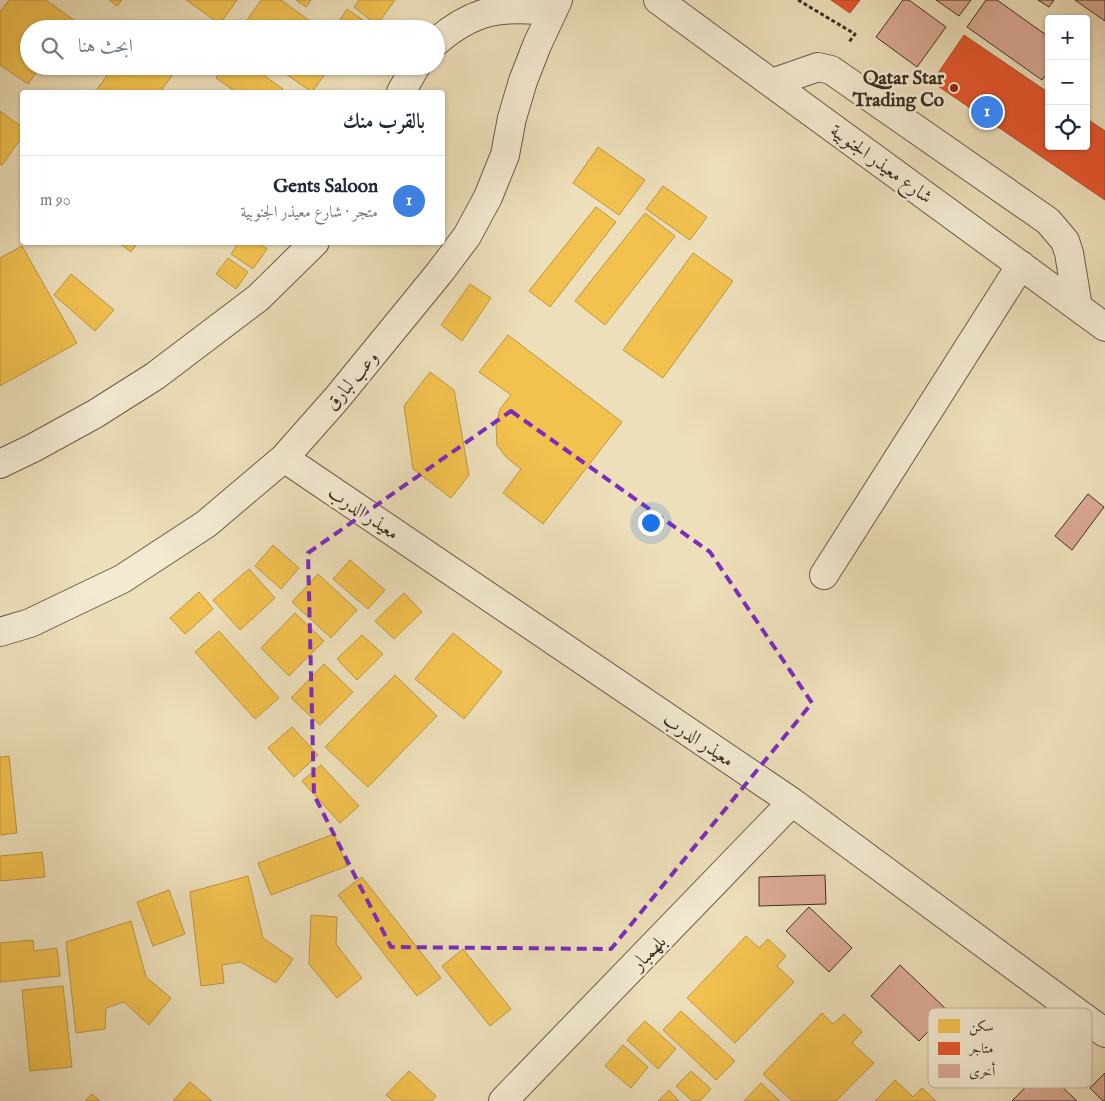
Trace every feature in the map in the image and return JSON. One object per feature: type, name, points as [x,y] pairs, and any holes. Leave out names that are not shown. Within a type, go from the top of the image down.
[{"type":"street","name":"شارع معيذر الجنوبية","points":[[658,0],[1105,327]]},
{"type":"street","points":[[445,34],[468,19],[486,12],[505,8],[555,5]]},
{"type":"street","name":"وعب لبارق","points":[[0,632],[30,623],[122,580],[206,524],[284,458],[344,390],[467,236],[488,197],[505,155],[512,118],[523,81],[555,5]]},
{"type":"street","points":[[772,83],[818,67],[831,70],[1048,221],[1065,241],[1069,253],[1078,307]]},
{"type":"street","points":[[402,90],[411,75]]},
{"type":"street","points":[[0,464],[95,414],[155,376],[258,298],[312,245]]},
{"type":"street","points":[[824,575],[1021,265]]},
{"type":"street","name":"معيذر الدرب","points":[[284,458],[792,802],[1071,1008]]},
{"type":"street","name":"بلهمبار","points":[[503,1101],[792,802]]},
{"type":"street","name":"معيذر الدرب","points":[[1092,1023],[1105,1033]]},
{"type":"path","points":[[798,0],[855,34],[831,70]]},
{"type":"highlighted area","points":[[511,411],[710,552],[812,703],[611,949],[391,947],[314,795],[308,553]]},
{"type":"building: سكن","points":[[9,0],[46,0],[74,20],[20,20],[20,75],[34,75],[28,84],[0,65],[0,12]]},
{"type":"building: سكن","points":[[109,0],[122,0],[117,6]]},
{"type":"building: سكن","points":[[186,0],[237,0],[223,20],[214,20]]},
{"type":"building: سكن","points":[[261,0],[281,0],[309,20],[247,20]]},
{"type":"building: سكن","points":[[296,0],[311,0],[306,7]]},
{"type":"building: سكن","points":[[359,0],[395,0],[381,20],[371,20],[354,7]]},
{"type":"building: سكن","points":[[347,9],[363,20],[340,20]]},
{"type":"building: سكن","points":[[107,75],[172,75],[161,90],[96,90]]},
{"type":"building: سكن","points":[[218,75],[264,75],[283,89],[233,90],[216,78]]},
{"type":"building: سكن","points":[[287,75],[324,75],[313,90],[309,90]]},
{"type":"building: سكن","points":[[0,111],[20,126],[20,140],[2,165],[0,164]]},
{"type":"building: سكن","points":[[598,147],[645,180],[619,215],[573,183]]},
{"type":"building: سكن","points":[[663,186],[707,217],[690,240],[646,209]]},
{"type":"building: سكن","points":[[596,207],[616,222],[550,307],[529,291]]},
{"type":"building: سكن","points":[[645,213],[675,236],[605,325],[575,301]]},
{"type":"building: سكن","points":[[122,245],[136,245],[131,252]]},
{"type":"building: سكن","points":[[237,245],[262,245],[267,249],[253,269],[231,254]]},
{"type":"building: سكن","points":[[22,246],[77,343],[0,386],[0,258]]},
{"type":"building: سكن","points":[[693,253],[733,281],[663,378],[623,350]]},
{"type":"building: سكن","points":[[228,258],[248,272],[236,289],[216,274]]},
{"type":"building: سكن","points":[[71,274],[114,310],[95,331],[54,295]]},
{"type":"building: سكن","points":[[470,284],[491,298],[462,341],[441,325]]},
{"type":"building: سكن","points":[[508,335],[622,422],[543,524],[503,493],[521,469],[506,457],[497,445],[496,426],[500,409],[511,395],[479,372]]},
{"type":"building: سكن","points":[[430,372],[454,390],[469,475],[451,498],[413,469],[404,406]]},
{"type":"building: سكن","points":[[273,545],[299,568],[281,589],[255,566]]},
{"type":"building: سكن","points":[[350,560],[385,590],[368,609],[333,579]]},
{"type":"building: سكن","points":[[249,569],[275,598],[240,630],[213,600]]},
{"type":"building: سكن","points":[[318,574],[357,610],[331,638],[292,602]]},
{"type":"building: سكن","points":[[199,592],[213,609],[185,634],[170,618]]},
{"type":"building: سكن","points":[[404,593],[422,612],[394,639],[375,621]]},
{"type":"building: سكن","points":[[295,613],[324,641],[289,676],[261,648]]},
{"type":"building: سكن","points":[[219,631],[279,698],[255,719],[195,652]]},
{"type":"building: سكن","points":[[453,633],[502,672],[464,719],[415,679]]},
{"type":"building: سكن","points":[[362,635],[383,654],[357,680],[337,659]]},
{"type":"building: سكن","points":[[324,664],[353,692],[320,725],[291,698]]},
{"type":"building: سكن","points":[[395,675],[437,716],[368,787],[325,747]]},
{"type":"building: سكن","points":[[292,727],[318,755],[294,777],[268,748]]},
{"type":"building: سكن","points":[[9,756],[17,833],[0,835],[0,757]]},
{"type":"building: سكن","points":[[321,765],[359,806],[340,823],[302,781]]},
{"type":"building: سكن","points":[[334,834],[347,866],[271,895],[258,863]]},
{"type":"building: سكن","points":[[42,852],[45,877],[0,881],[0,856]]},
{"type":"building: سكن","points":[[248,876],[263,938],[293,959],[276,983],[241,962],[222,965],[224,983],[201,986],[190,892]]},
{"type":"building: سكن","points":[[362,877],[441,978],[417,996],[338,895]]},
{"type":"building: سكن","points":[[169,890],[185,934],[153,946],[137,902]]},
{"type":"building: سكن","points":[[311,915],[337,917],[336,944],[362,978],[337,998],[309,964]]},
{"type":"building: سكن","points":[[131,921],[146,977],[171,998],[149,1025],[124,1002],[106,1008],[105,1029],[76,1033],[66,942]]},
{"type":"building: سكن","points":[[746,936],[759,948],[768,939],[786,956],[777,966],[794,982],[735,1043],[687,998]]},
{"type":"building: سكن","points":[[33,940],[34,951],[57,948],[60,976],[0,982],[0,943]]},
{"type":"building: سكن","points":[[463,949],[511,1009],[490,1026],[442,966]]},
{"type":"building: سكن","points":[[63,986],[72,1067],[30,1071],[22,990]]},
{"type":"building: سكن","points":[[681,1011],[735,1061],[716,1080],[663,1030]]},
{"type":"building: سكن","points":[[822,1013],[833,1024],[844,1014],[862,1032],[852,1043],[874,1063],[836,1101],[792,1101],[763,1074]]},
{"type":"building: سكن","points":[[645,1021],[676,1049],[658,1069],[627,1040]]},
{"type":"building: سكن","points":[[623,1045],[648,1067],[631,1088],[605,1066]]},
{"type":"building: سكن","points":[[409,1071],[436,1096],[432,1101],[393,1101],[386,1095]]},
{"type":"building: سكن","points":[[691,1071],[711,1089],[700,1101],[692,1101],[676,1086]]},
{"type":"building: سكن","points":[[895,1080],[913,1097],[922,1088],[936,1101],[875,1101]]},
{"type":"building: سكن","points":[[190,1082],[212,1101],[173,1101]]},
{"type":"building: سكن","points":[[761,1083],[780,1101],[744,1101]]},
{"type":"building: سكن","points":[[669,1090],[679,1101],[658,1101]]},
{"type":"building: سكن","points":[[92,1094],[100,1101],[85,1101]]},
{"type":"building: متاجر","points":[[831,0],[860,0],[850,13]]},
{"type":"building: متاجر","points":[[964,35],[1045,90],[1045,150],[1090,150],[1090,121],[1105,131],[1105,200],[932,82]]},
{"type":"building: أخرى","points":[[903,0],[909,0],[946,27],[917,67],[876,37]]},
{"type":"building: أخرى","points":[[936,0],[971,0],[959,16]]},
{"type":"building: أخرى","points":[[986,0],[997,0],[1045,34],[1045,76],[1042,80],[967,27]]},
{"type":"building: أخرى","points":[[1038,0],[1054,0],[1049,7]]},
{"type":"building: أخرى","points":[[1075,0],[1105,0],[1105,21]]},
{"type":"building: أخرى","points":[[1088,494],[1104,507],[1072,550],[1055,536]]},
{"type":"building: أخرى","points":[[825,875],[826,904],[759,906],[759,877]]},
{"type":"building: أخرى","points":[[809,907],[852,948],[829,972],[786,931]]},
{"type":"building: أخرى","points":[[900,965],[945,1008],[928,1008],[928,1032],[919,1041],[871,996]]},
{"type":"building: أخرى","points":[[1105,1073],[1105,1101],[1090,1088]]},
{"type":"building: أخرى","points":[[1025,1088],[1063,1088],[1077,1101],[1012,1101]]},
{"type":"place","name":"Qatar Star Trading Co","points":[[954,88]]},
{"type":"place","name":"Gents Saloon","points":[[987,112]]}]
